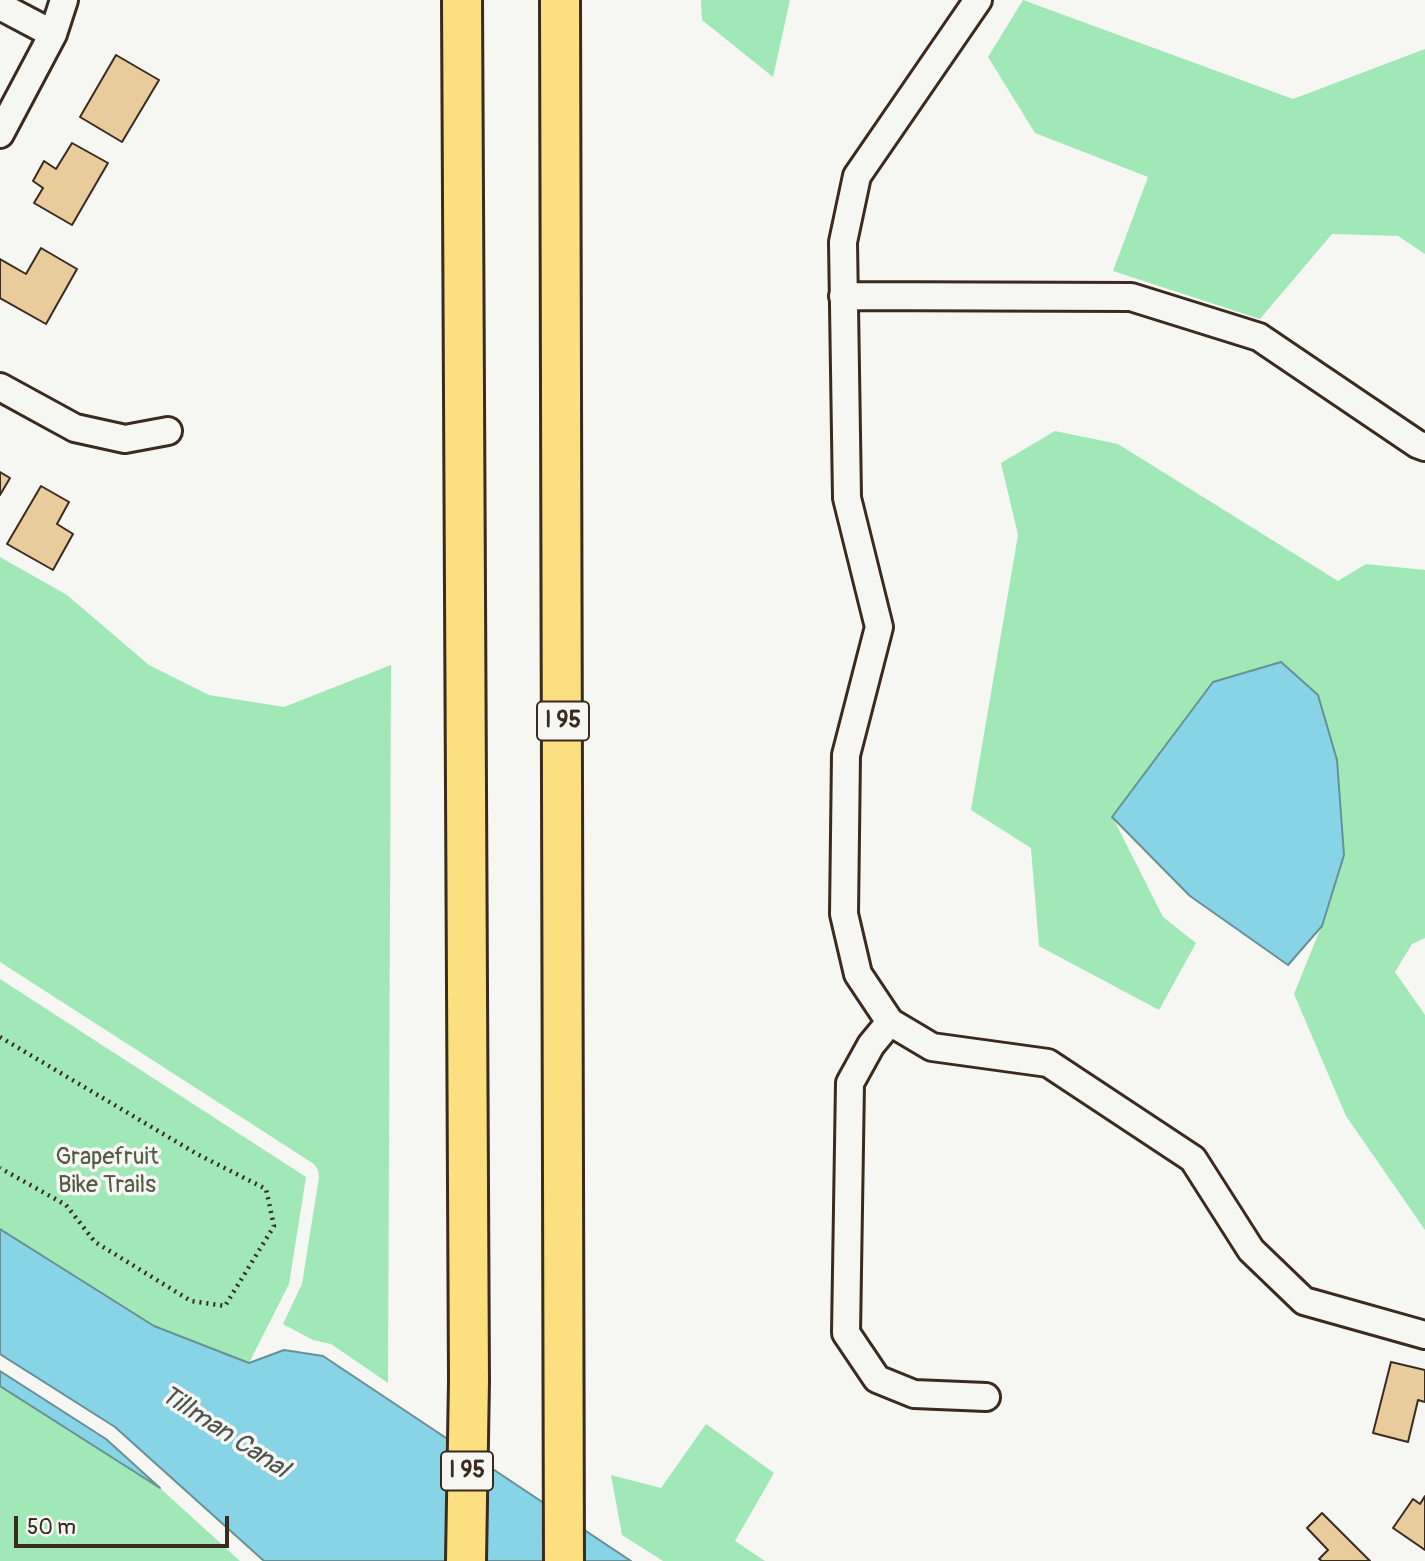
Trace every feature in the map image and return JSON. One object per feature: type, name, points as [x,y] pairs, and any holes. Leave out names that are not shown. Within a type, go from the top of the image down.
[{"type":"highway","name":"I 95","points":[[462,0],[469,1380],[466,1561]]},
{"type":"highway","name":"I 95","points":[[560,0],[564,1561]]},
{"type":"street","points":[[0,134],[53,34],[64,0]]},
{"type":"street","points":[[978,0],[857,176],[842,242],[847,498],[879,627],[846,755],[844,914],[858,974],[890,1022],[932,1046],[1048,1063],[1193,1160],[1251,1250],[1304,1301],[1425,1335]]},
{"type":"street","points":[[0,6],[53,34]]},
{"type":"street","points":[[843,296],[1131,297],[1259,337],[1425,447]]},
{"type":"street","points":[[0,387],[75,428],[125,439],[168,431]]},
{"type":"street","points":[[890,1022],[871,1045],[850,1083],[846,1333],[877,1379],[914,1394],[986,1397]]},
{"type":"path","points":[[0,1037],[197,1154],[266,1189],[274,1226],[225,1306],[191,1301],[95,1242],[66,1205],[0,1168]]},
{"type":"green space","points":[[701,0],[790,0],[773,77],[702,20]]},
{"type":"green space","points":[[1023,0],[1293,99],[1425,49],[1425,254],[1398,236],[1332,234],[1260,319],[1113,271],[1148,177],[1035,133],[988,57]]},
{"type":"green space","points":[[1055,431],[1118,444],[1338,581],[1366,564],[1425,570],[1425,938],[1412,944],[1395,972],[1425,1015],[1425,1230],[1346,1116],[1294,994],[1326,915],[1344,855],[1337,760],[1318,695],[1281,662],[1112,816],[1163,917],[1196,943],[1159,1010],[1039,946],[1031,848],[971,810],[1018,535],[1001,463]]},
{"type":"green space","points":[[0,557],[67,595],[149,665],[209,695],[284,707],[391,665],[388,1383],[331,1344],[313,1340],[283,1324],[302,1284],[319,1177],[314,1164],[0,962]]},
{"type":"green space","name":"Grapefruit Bike Trails","points":[[0,979],[306,1177],[289,1284],[249,1363],[154,1326],[0,1229]]},
{"type":"green space","points":[[0,1386],[160,1488],[240,1561],[0,1561]]},
{"type":"green space","points":[[706,1424],[774,1473],[735,1541],[765,1561],[663,1561],[622,1535],[611,1475],[661,1488]]},
{"type":"water","points":[[1281,662],[1318,695],[1337,760],[1344,855],[1322,926],[1288,965],[1190,896],[1112,817],[1213,682]]},
{"type":"water","name":"Tillman Canal","points":[[0,1229],[154,1326],[249,1363],[284,1350],[323,1356],[631,1561],[264,1561],[115,1427],[0,1354]]},
{"type":"water","points":[[0,1371],[106,1439],[160,1488],[0,1386]]},
{"type":"building","points":[[116,55],[159,80],[122,142],[80,117]]},
{"type":"building","points":[[72,143],[108,163],[72,225],[34,203],[43,188],[33,181],[44,161],[56,169]]},
{"type":"building","points":[[41,248],[77,269],[46,324],[0,298],[0,259],[26,274]]},
{"type":"building","points":[[0,472],[10,478],[0,495]]},
{"type":"building","points":[[41,486],[69,502],[57,524],[73,534],[53,570],[7,544]]},
{"type":"building","points":[[1391,1362],[1425,1370],[1425,1402],[1418,1400],[1408,1442],[1373,1433]]},
{"type":"building","points":[[1425,1496],[1425,1550],[1393,1528],[1413,1499],[1420,1504]]},
{"type":"building","points":[[1322,1513],[1370,1561],[1319,1559],[1328,1550],[1307,1528]]}]
